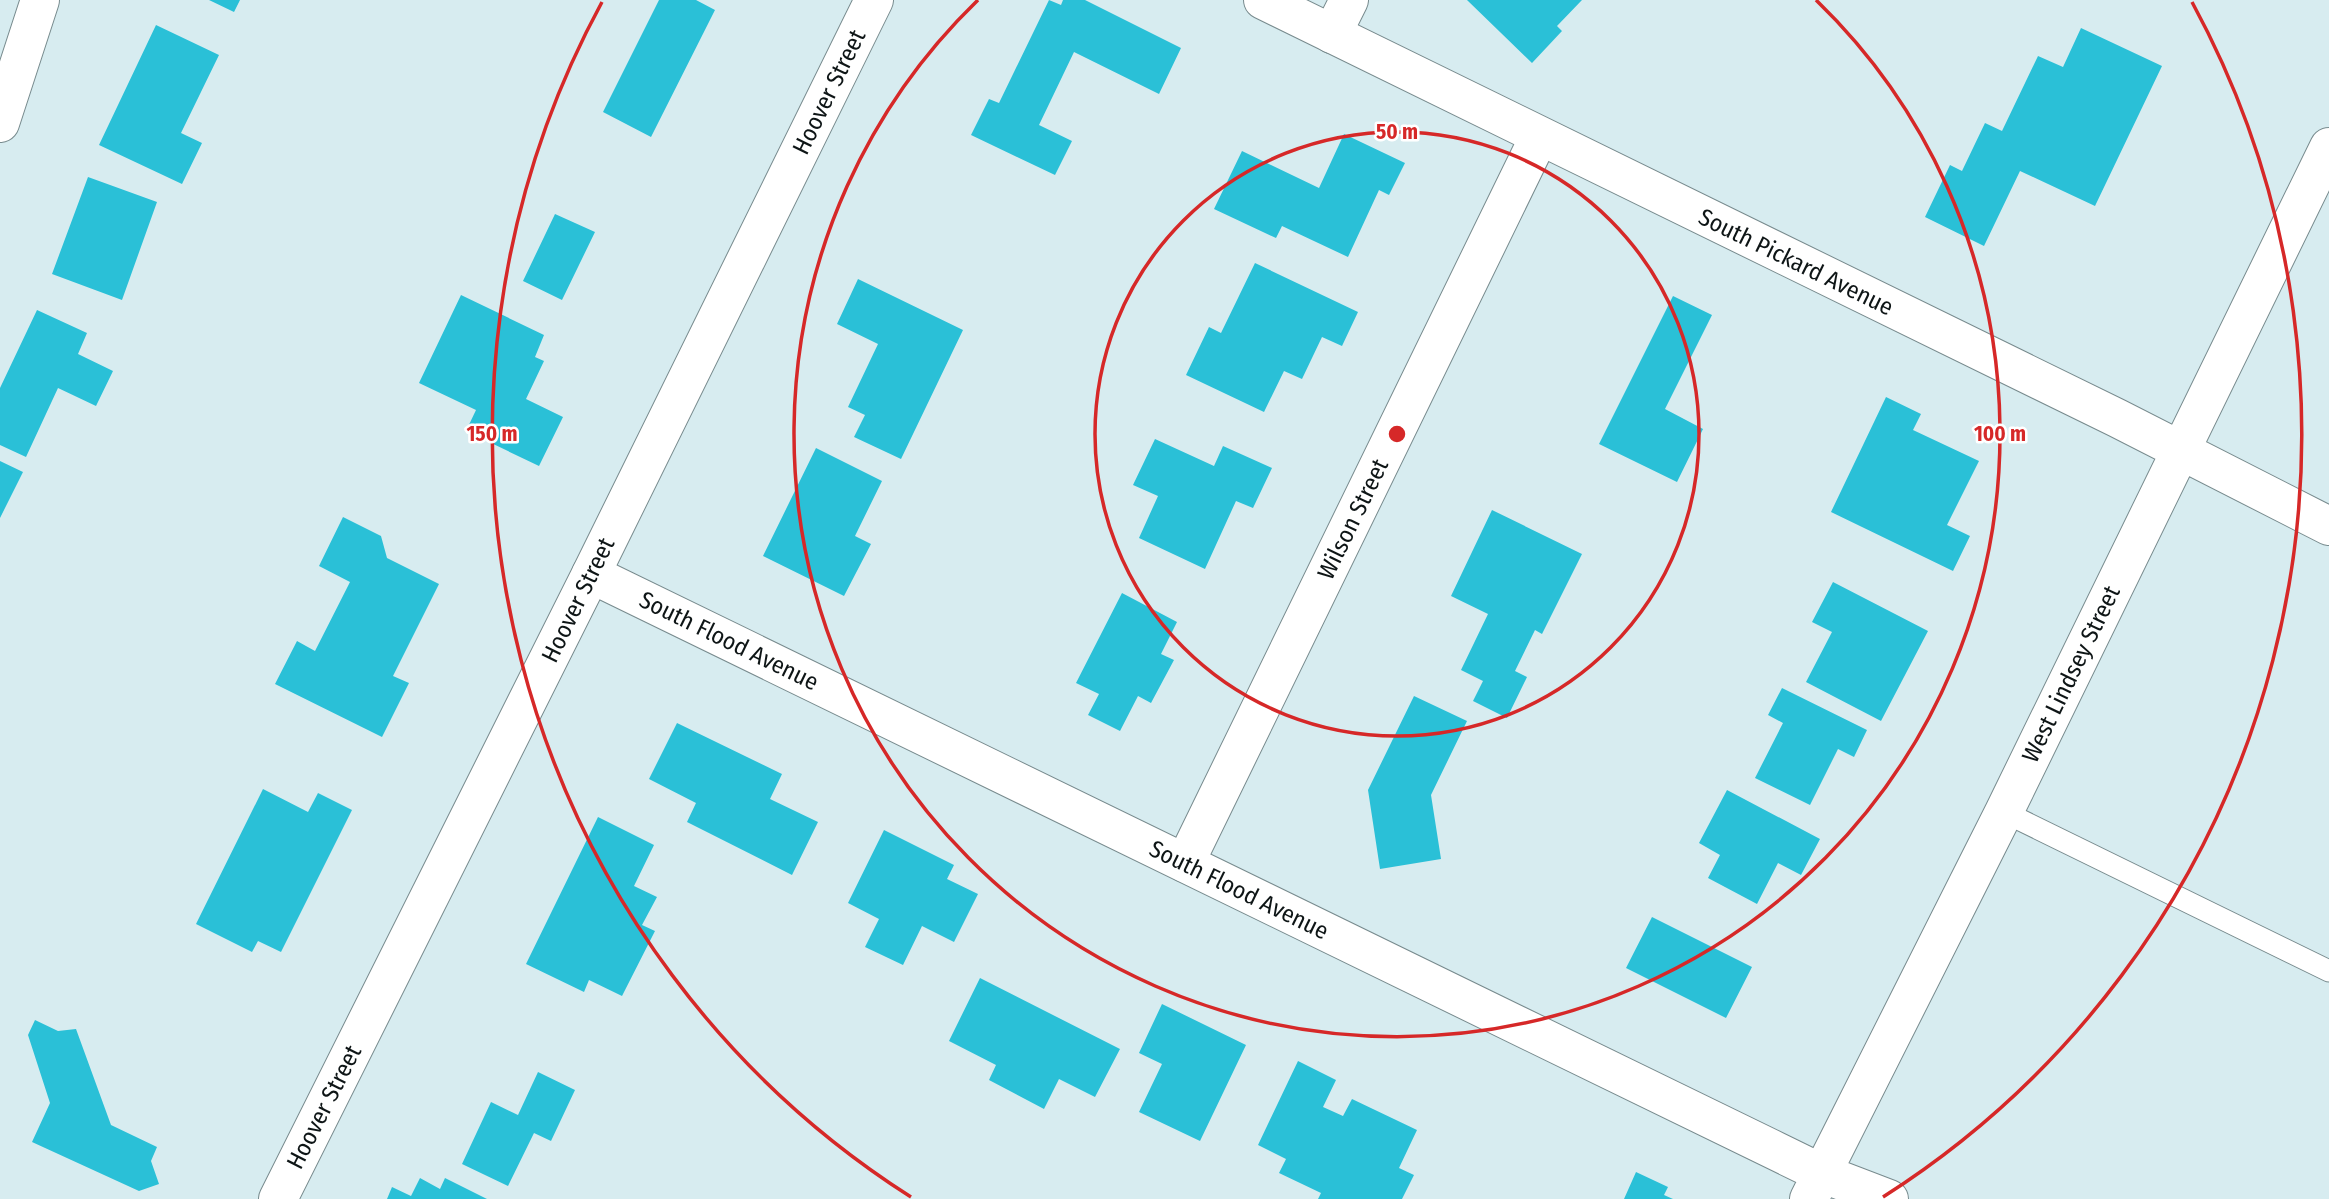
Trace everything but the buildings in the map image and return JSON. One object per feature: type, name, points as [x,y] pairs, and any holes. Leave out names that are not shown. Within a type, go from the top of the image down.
[{"type":"street","points":[[0,123],[6,79],[40,0]]},
{"type":"street","name":"Hoover Street","points":[[278,1199],[874,0]]},
{"type":"street","name":"South Pickard Avenue","points":[[1263,0],[2329,526]]},
{"type":"street","points":[[1332,34],[1349,0]]},
{"type":"street","name":"Wilson Street","points":[[1185,863],[1539,136]]},
{"type":"street","name":"West Lindsey Street","points":[[1815,1186],[2004,811],[2329,147]]},
{"type":"street","name":"South Flood Avenue","points":[[591,574],[1185,863],[1815,1186],[1889,1199]]},
{"type":"lane","points":[[2004,811],[2329,971]]}]
